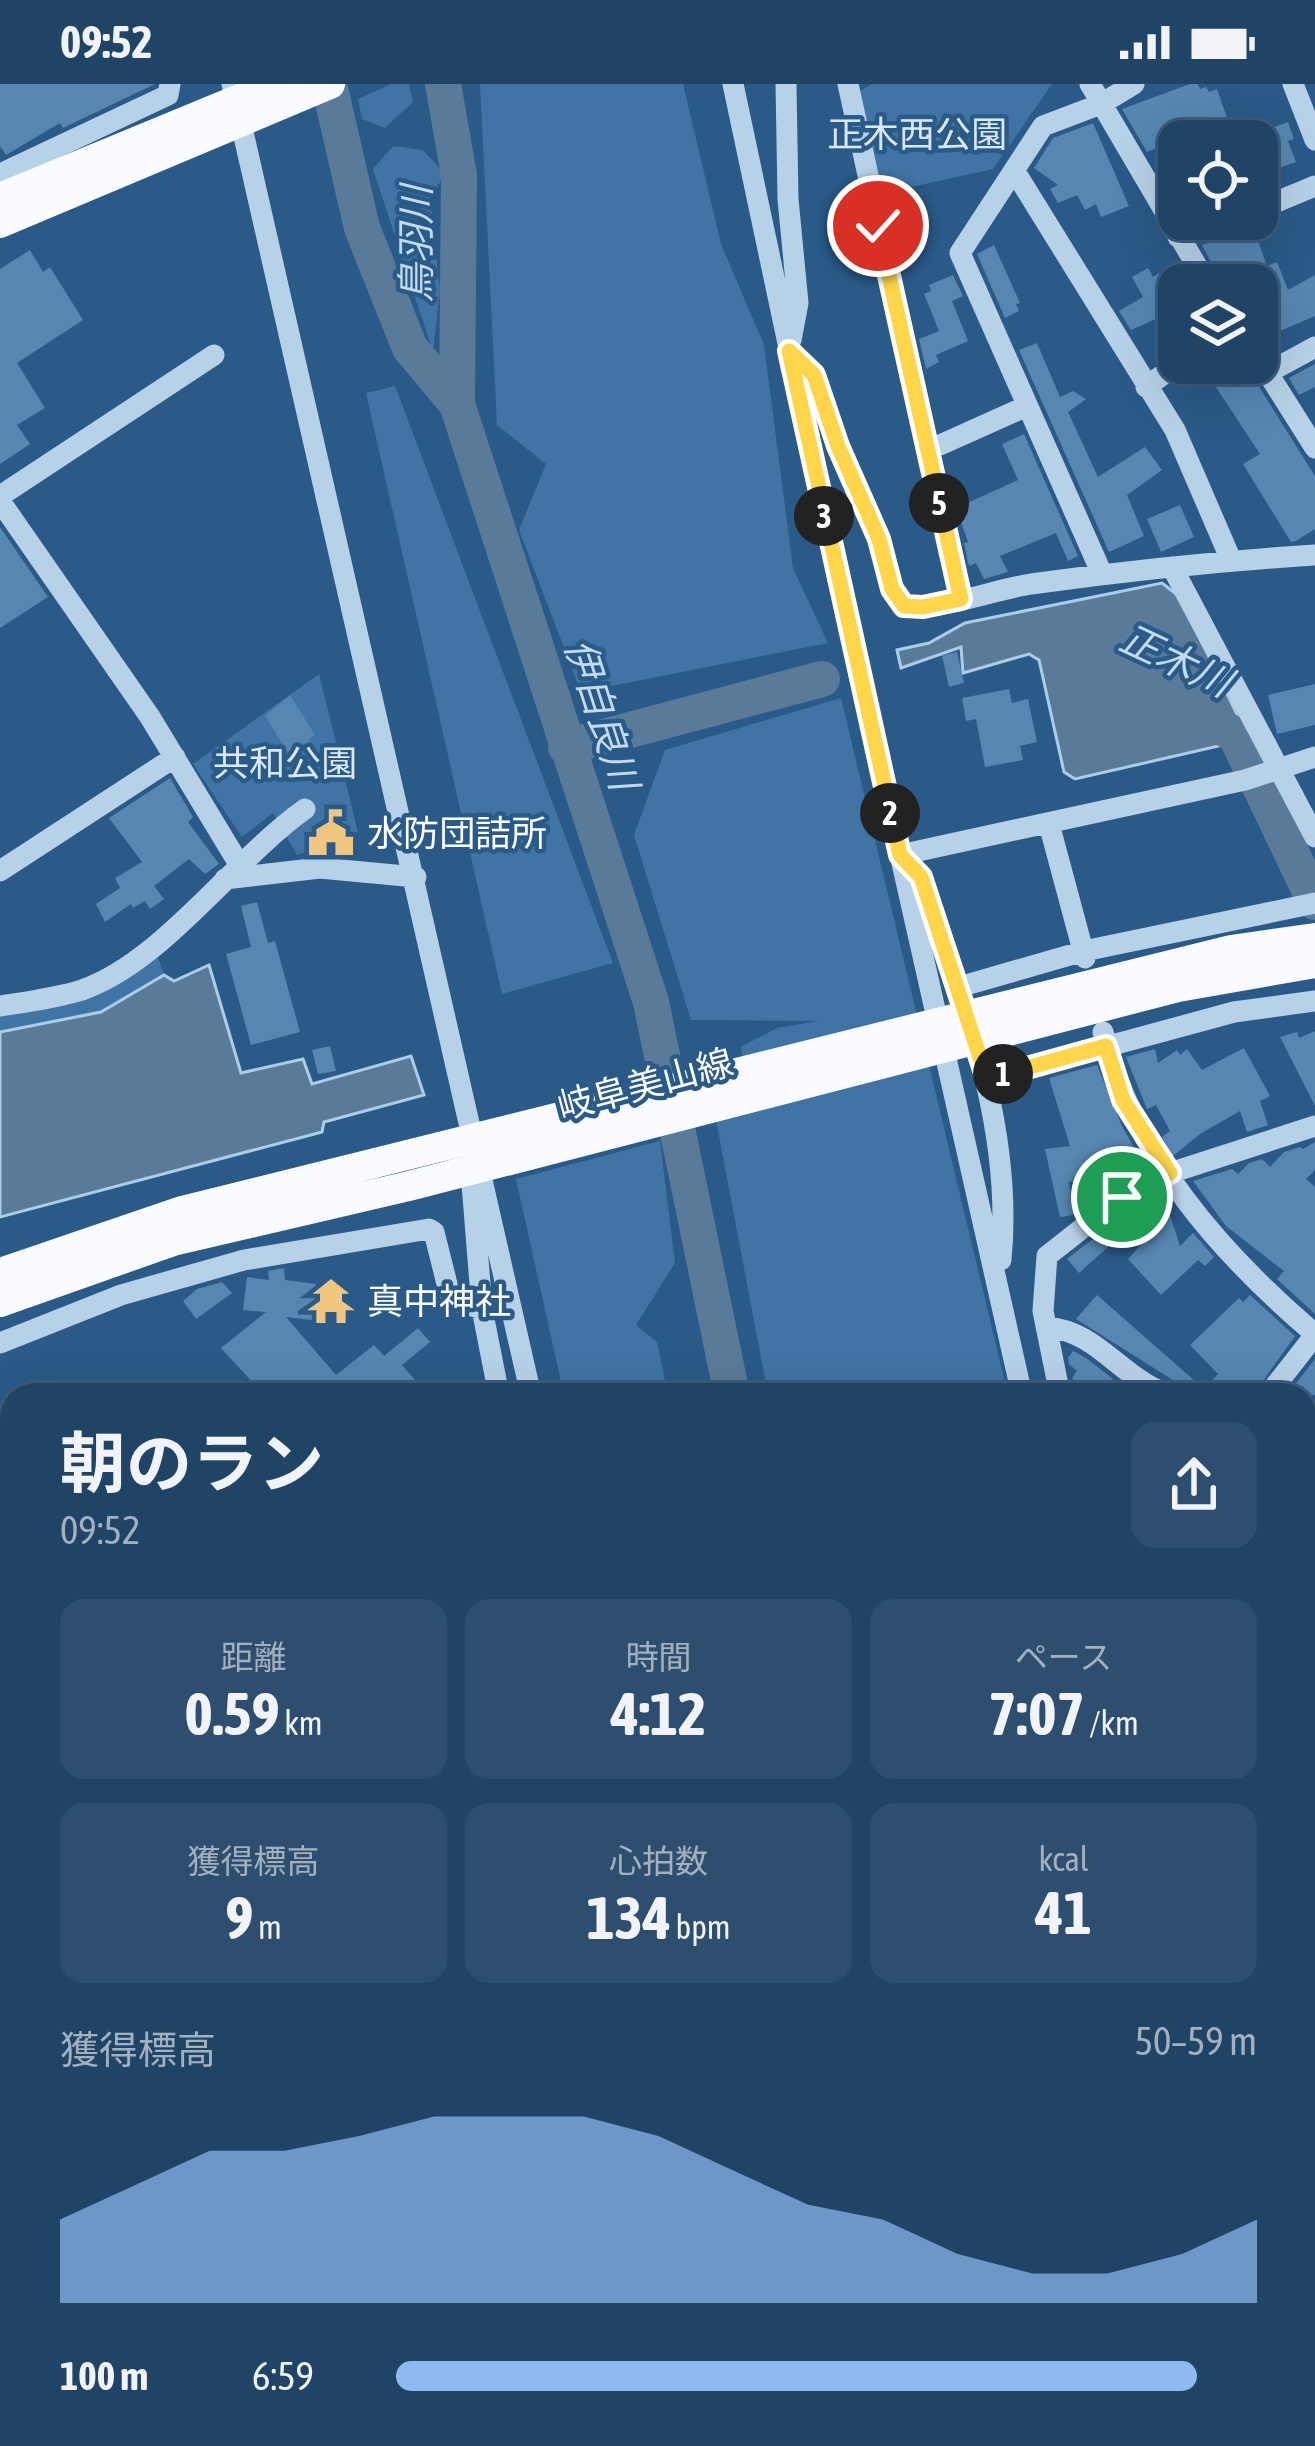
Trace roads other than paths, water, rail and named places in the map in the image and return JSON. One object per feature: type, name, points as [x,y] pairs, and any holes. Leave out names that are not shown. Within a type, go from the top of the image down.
[{"type":"main road","points":[[1,200],[251,98],[330,84]]},
{"type":"main road","name":"岐阜美山線","points":[[0,1302],[173,1241],[410,1186],[1232,950],[1315,938]]},
{"type":"main road","name":"岐阜美山線","points":[[0,1273],[182,1211],[1010,1017],[1315,963]]},
{"type":"street","points":[[1,200],[168,95],[170,84]]},
{"type":"street","points":[[734,84],[1019,1383]]},
{"type":"street","points":[[786,84],[788,199],[798,303],[789,351]]},
{"type":"street","points":[[849,84],[961,599]]},
{"type":"street","points":[[1102,574],[960,254],[1043,126],[1096,94],[1134,84]]},
{"type":"street","points":[[1293,84],[1315,140]]},
{"type":"street","points":[[1096,94],[1158,202]]},
{"type":"street","points":[[251,98],[528,1383]]},
{"type":"street","points":[[1014,170],[1175,430],[1231,560]]},
{"type":"street","points":[[1278,201],[1315,186]]},
{"type":"street","points":[[1278,359],[1315,347]]},
{"type":"street","points":[[789,351],[814,375],[838,446],[879,539],[892,589],[904,606],[923,607],[1102,574],[1315,555]]},
{"type":"street","points":[[214,355],[0,498],[175,757],[232,872]]},
{"type":"street","points":[[1146,386],[1158,378]]},
{"type":"street","points":[[1275,384],[1315,448]]},
{"type":"street","points":[[940,446],[1028,406]]},
{"type":"street","points":[[1172,567],[1274,768],[1315,837]]},
{"type":"street","points":[[0,871],[175,757]]},
{"type":"street","points":[[900,855],[1245,780],[1315,757]]},
{"type":"street","points":[[0,1006],[83,989],[140,958],[267,836],[304,809]]},
{"type":"street","points":[[1049,824],[1084,955]]},
{"type":"street","points":[[900,855],[921,877],[987,1079],[998,1169],[1002,1247],[998,1286]]},
{"type":"street","points":[[232,872],[320,868],[416,877]]},
{"type":"street","points":[[959,987],[1309,904]]},
{"type":"street","points":[[987,1079],[1105,1039],[1315,1001]]},
{"type":"street","points":[[1105,1039],[1123,1100],[1198,1220],[1241,1268],[1315,1335],[1277,1383]]},
{"type":"street","points":[[1058,1383],[1043,1311],[1047,1256],[1122,1197],[1170,1173],[1315,1126]]},
{"type":"street","points":[[472,1184],[482,1310],[497,1383]]},
{"type":"street","points":[[0,1342],[121,1295],[244,1260],[429,1229],[434,1232],[451,1300],[482,1310]]},
{"type":"street","points":[[1046,1327],[1073,1329],[1141,1383]]},
{"type":"water","points":[[1162,583],[1180,597],[1249,739],[1075,779],[1064,772],[1039,660],[1029,654],[963,673],[961,647],[901,668],[897,650],[929,643],[965,623]]},
{"type":"water","points":[[209,965],[241,1073],[303,1059],[312,1084],[411,1056],[424,1095],[324,1122],[322,1132],[0,1217],[0,1032],[101,1012],[164,975],[174,981]]},
{"type":"waterway","name":"伊自良川","points":[[329,84],[362,228],[410,348],[457,404],[651,1002],[730,1383]]},
{"type":"waterway","name":"鳥羽川","points":[[443,84],[459,175],[457,404]]},
{"type":"waterway","name":"正木川","points":[[566,747],[822,679]]},
{"type":"waterway","name":"正木川","points":[[1200,718],[1235,734],[1315,902]]},
{"type":"place","name":"水防団詰所","points":[[331,833]]},
{"type":"place","name":"真中神社","points":[[331,1301]]},
{"type":"park label","name":"正木西公園","points":[[917,134]]},
{"type":"park label","name":"共和公園","points":[[285,763]]}]
